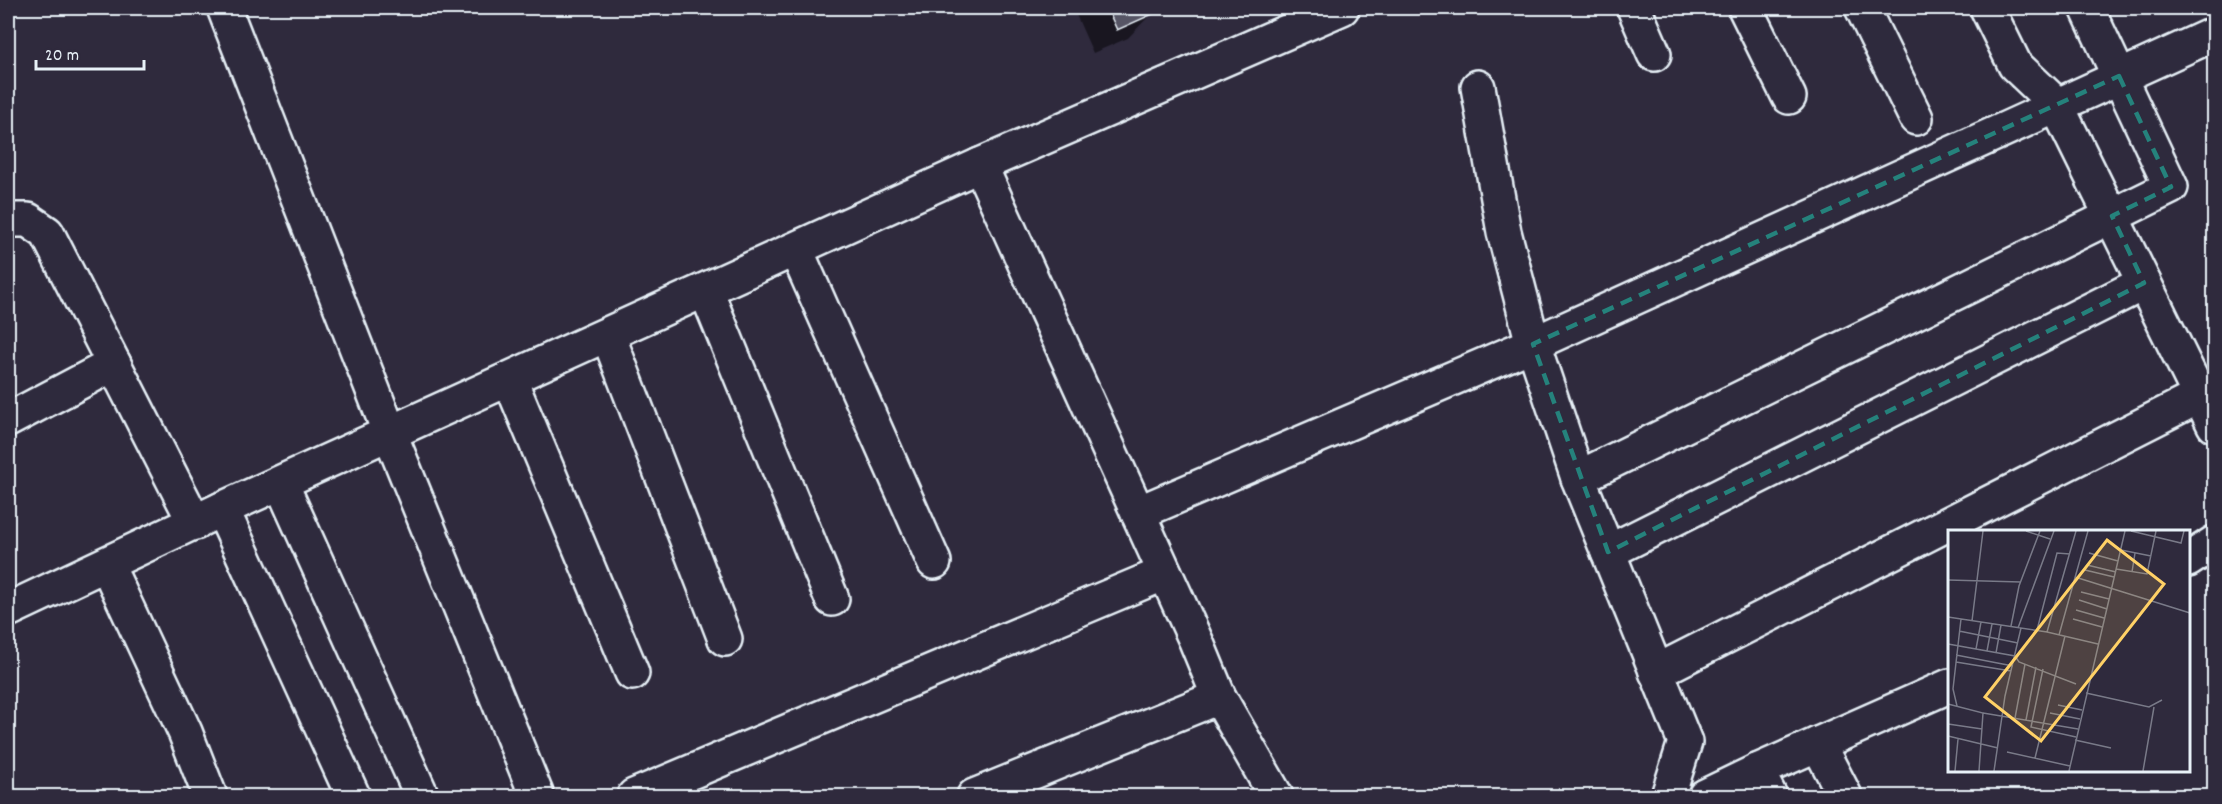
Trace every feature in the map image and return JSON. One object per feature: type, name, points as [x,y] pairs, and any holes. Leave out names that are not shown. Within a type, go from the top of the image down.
[{"type":"street","points":[[224,8],[390,434],[537,796]]},
{"type":"street","points":[[8,610],[208,516],[980,165],[1342,8]]},
{"type":"street","points":[[1634,8],[1654,54]]},
{"type":"street","points":[[1745,8],[1789,97]]},
{"type":"street","points":[[1862,8],[1916,118]]},
{"type":"street","points":[[1987,8],[2015,65],[2056,104],[2214,425]]},
{"type":"street","points":[[1578,478],[2171,187],[2087,8]]},
{"type":"street","points":[[1138,513],[1533,344],[2214,34]]},
{"type":"street","points":[[1478,87],[1504,232],[1533,344],[1578,478],[1685,742],[1668,796]]},
{"type":"street","points":[[980,165],[1166,573],[1219,698],[1276,796]]},
{"type":"street","points":[[8,220],[28,220],[47,233],[114,364],[208,516],[353,796]]},
{"type":"street","points":[[796,250],[934,562]]},
{"type":"street","points":[[1608,552],[2144,283]]},
{"type":"street","points":[[706,291],[832,599]]},
{"type":"street","points":[[609,335],[725,639]]},
{"type":"street","points":[[8,420],[114,364]]},
{"type":"street","points":[[510,380],[632,673]]},
{"type":"street","points":[[1656,672],[2199,396]]},
{"type":"street","points":[[281,483],[421,794]]},
{"type":"street","points":[[2189,559],[2214,543]]},
{"type":"street","points":[[107,565],[185,732],[210,796]]},
{"type":"street","points":[[634,796],[1166,573]]},
{"type":"street","points":[[1705,796],[1764,784],[1818,744],[1948,686]]},
{"type":"street","points":[[974,796],[1219,698]]},
{"type":"street","points":[[1818,744],[1845,796]]},
{"type":"highlighted area","points":[[2119,76],[2171,187],[2112,216],[2144,283],[1608,552],[1533,344]]},
{"type":"building","points":[[1107,8],[1150,8],[1153,14],[1117,30]]}]
